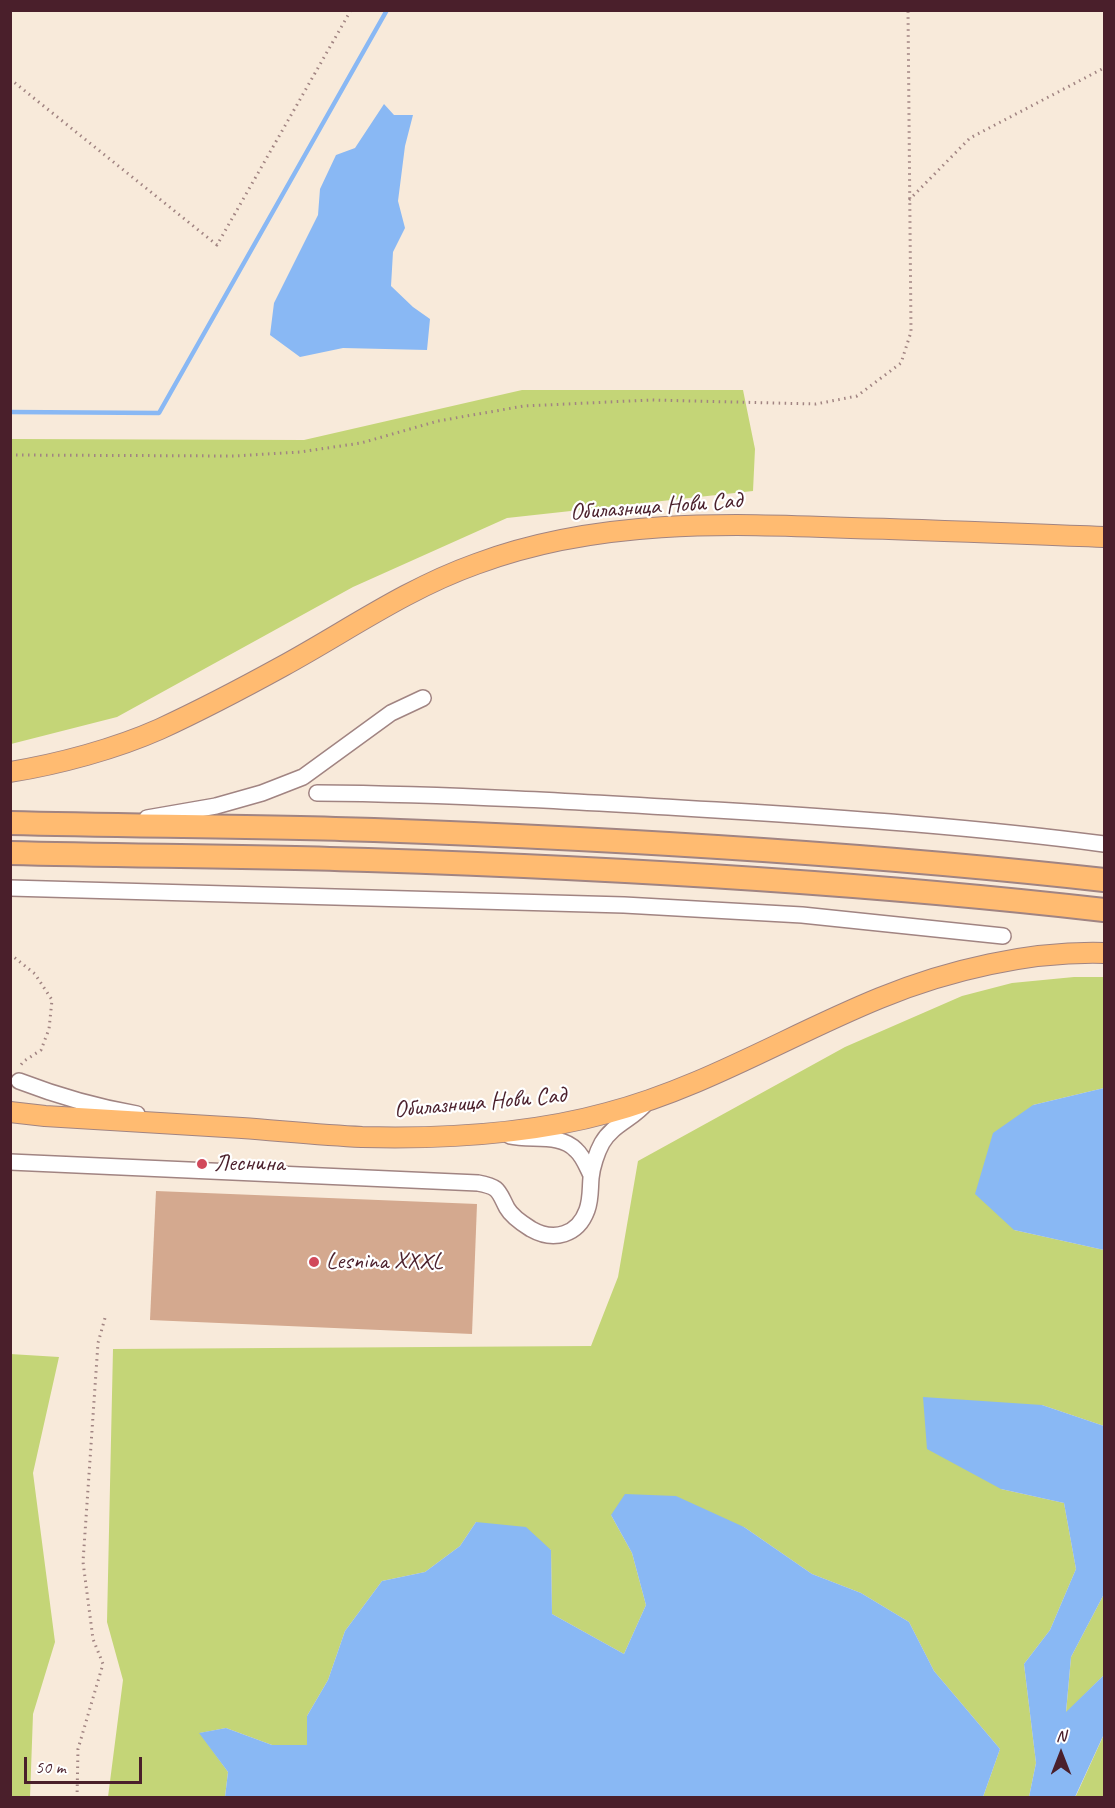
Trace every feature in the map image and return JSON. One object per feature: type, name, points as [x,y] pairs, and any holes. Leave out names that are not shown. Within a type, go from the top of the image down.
[{"type":"highway","points":[[10,824],[372,830],[717,847],[848,855],[1104,880]]},
{"type":"highway","points":[[10,853],[368,860],[717,877],[1001,899],[1104,910]]},
{"type":"main road","name":"Обилазница Нови Сад","points":[[10,772],[78,756],[158,730],[282,666],[420,587],[478,563],[551,542],[624,530],[722,525],[1104,537]]},
{"type":"main road","name":"Обилазница Нови Сад","points":[[10,1112],[363,1137],[500,1131],[568,1122],[648,1101],[739,1063],[882,997],[932,980],[979,966],[1031,958],[1104,953]]},
{"type":"lane","points":[[102,825],[216,806],[262,793],[303,777],[391,712],[423,698]]},
{"type":"lane","points":[[317,793],[547,800],[734,811],[1009,831],[1104,844]]},
{"type":"lane","points":[[10,888],[624,905],[802,915],[1003,936]]},
{"type":"lane","points":[[19,1081],[98,1108],[233,1128]]},
{"type":"lane","points":[[10,1162],[478,1183],[489,1185],[497,1190],[503,1197],[507,1208],[520,1222],[534,1230],[552,1236],[561,1236],[569,1232],[583,1218],[590,1197],[591,1175],[606,1136],[642,1109],[648,1101]]},
{"type":"lane","points":[[500,1131],[512,1137],[555,1139],[567,1143],[581,1156],[591,1175]]},
{"type":"path","points":[[10,79],[217,245],[351,10]]},
{"type":"path","points":[[10,455],[234,456],[300,452],[361,443],[438,421],[524,406],[651,400],[816,404],[857,396],[901,363],[911,332],[908,10]]},
{"type":"path","points":[[909,200],[970,138],[1104,68]]},
{"type":"path","points":[[10,954],[35,974],[52,1000],[50,1029],[41,1050],[24,1061],[14,1073],[19,1081]]},
{"type":"path","points":[[77,1797],[78,1749],[103,1664],[93,1639],[83,1562],[98,1343],[105,1318]]},
{"type":"green space","points":[[522,390],[743,390],[755,449],[753,491],[507,518],[353,587],[117,717],[11,744],[11,439],[304,440]]},
{"type":"green space","points":[[1074,977],[1104,977],[1104,1088],[1033,1105],[1014,1230],[1104,1250],[1104,1426],[1042,1405],[1001,1489],[1064,1503],[1076,1569],[1050,1630],[1024,1664],[1036,1763],[1029,1797],[983,1797],[1000,1749],[934,1671],[909,1622],[861,1593],[812,1574],[744,1527],[611,1515],[632,1553],[646,1605],[624,1654],[552,1614],[551,1550],[476,1522],[460,1546],[425,1572],[382,1581],[345,1631],[328,1680],[307,1716],[307,1745],[272,1745],[226,1728],[200,1733],[228,1772],[225,1797],[108,1797],[123,1680],[107,1622],[113,1349],[591,1346],[618,1277],[638,1161],[845,1047],[962,996],[1012,983]]},
{"type":"green space","points":[[10,1354],[59,1357],[33,1473],[55,1642],[33,1714],[30,1798],[10,1797]]},
{"type":"green space","points":[[1104,1594],[1104,1675],[1066,1713],[1071,1657]]},
{"type":"green space","points":[[1104,1734],[1104,1797],[1075,1798],[1101,1741]]},
{"type":"water","points":[[384,104],[394,115],[413,115],[405,146],[398,201],[405,228],[393,252],[391,286],[413,307],[430,319],[427,350],[343,348],[300,357],[270,335],[274,303],[318,215],[320,189],[336,155],[355,148]]},
{"type":"water","points":[[1104,1088],[1104,1250],[1014,1230],[975,1194],[993,1133],[1033,1105]]},
{"type":"water","points":[[923,1397],[1042,1405],[1104,1426],[1104,1594],[1071,1657],[1066,1712],[1104,1675],[1104,1734],[1075,1797],[1029,1797],[1036,1763],[1024,1664],[1050,1630],[1076,1569],[1064,1503],[1001,1489],[927,1449]]},
{"type":"water","points":[[625,1494],[676,1496],[744,1527],[812,1574],[861,1593],[909,1622],[934,1671],[1000,1749],[983,1797],[225,1797],[228,1772],[199,1733],[226,1728],[272,1745],[307,1745],[307,1716],[328,1680],[345,1631],[382,1581],[425,1572],[460,1546],[476,1522],[526,1527],[551,1550],[552,1614],[624,1654],[646,1605],[632,1553],[611,1515]]},
{"type":"building","name":"Lesnina XXXL","points":[[156,1191],[477,1204],[472,1334],[150,1320]]},
{"type":"waterway","points":[[10,412],[159,413],[387,10]]},
{"type":"place","name":"Леснина","points":[[202,1164]]},
{"type":"place","name":"Lesnina XXXL","points":[[314,1262]]}]
